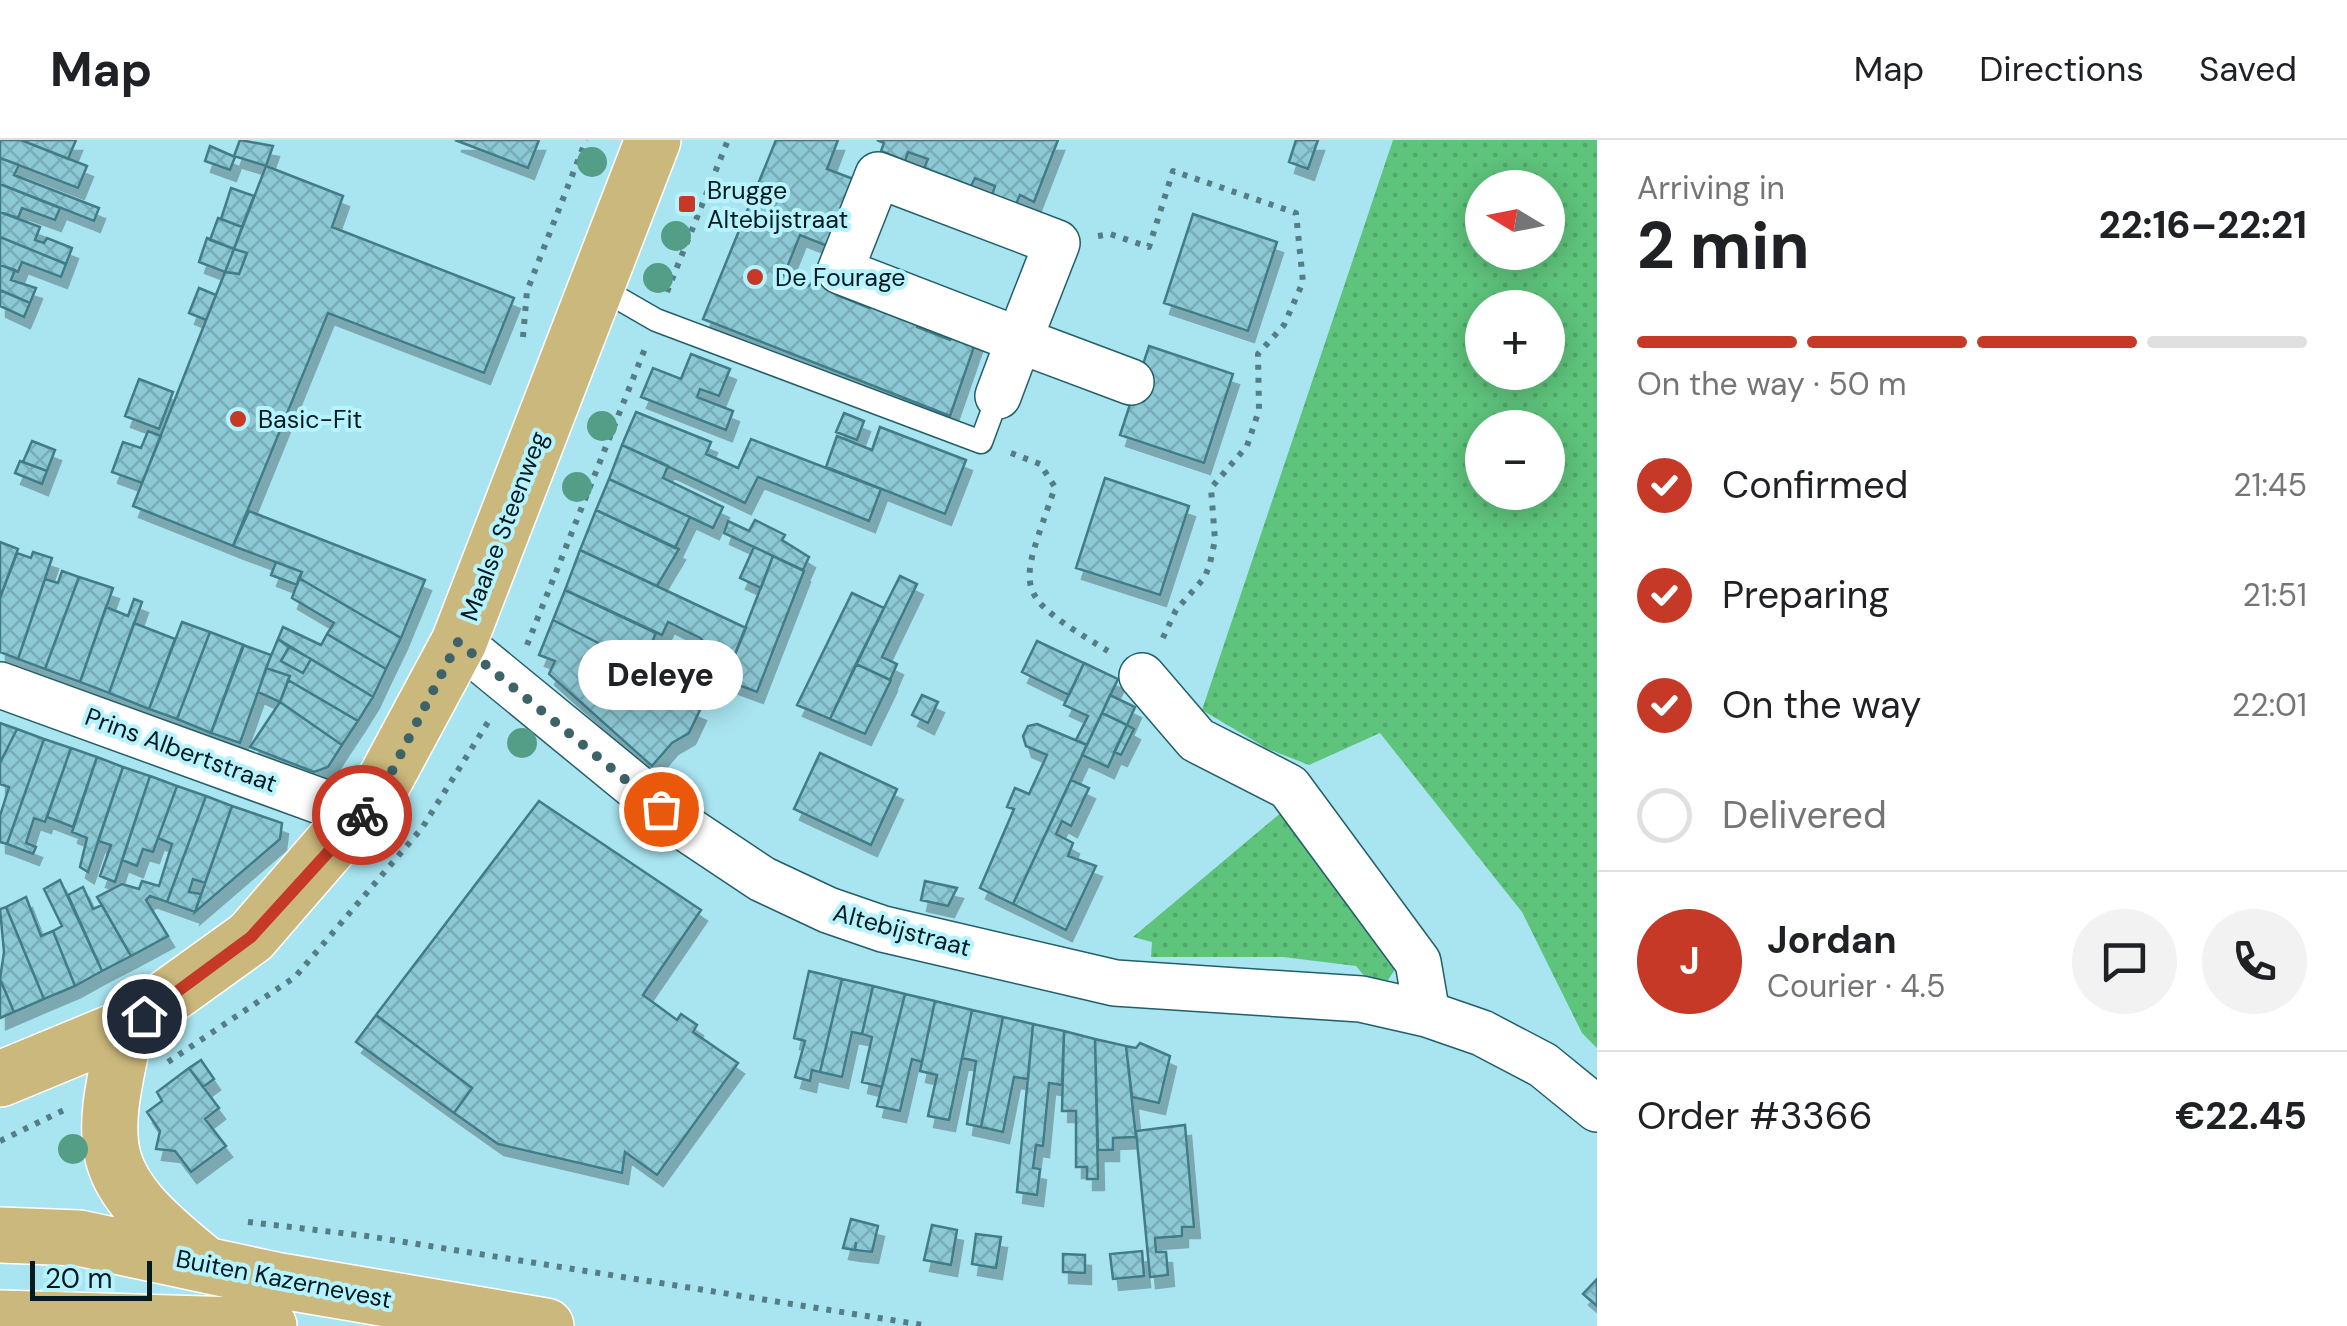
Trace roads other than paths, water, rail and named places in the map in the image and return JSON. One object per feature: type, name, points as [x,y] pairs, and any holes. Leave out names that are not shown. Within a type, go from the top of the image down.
[{"type":"main road","name":"Maalse Steenweg","points":[[1,1077],[126,1027],[251,937],[361,816],[390,775],[458,642],[654,140]]},
{"type":"main road","points":[[126,1027],[107,1114],[109,1149],[120,1177],[138,1206],[218,1242]]},
{"type":"main road","name":"Buiten Kazernevest","points":[[0,1234],[218,1242],[449,1313],[546,1326]]},
{"type":"main road","name":"Buiten Kazernevest","points":[[350,1326],[449,1313]]},
{"type":"main road","name":"Buiten Kazernevest","points":[[0,1318],[269,1326]]},
{"type":"street","points":[[998,396],[1019,340],[1057,243],[878,175],[840,272],[1019,340],[1131,382]]},
{"type":"street","name":"Altebijstraat","points":[[458,642],[686,829],[762,880],[828,910],[883,928],[1115,983],[1362,999],[1427,1014],[1482,1033],[1543,1065],[1597,1109]]},
{"type":"street","points":[[1142,676],[1197,740],[1289,787],[1418,962],[1427,1014]]},
{"type":"street","name":"Prins Albertstraat","points":[[0,685],[361,816]]},
{"type":"lane","points":[[597,286],[656,320],[981,442],[998,396]]},
{"type":"place","name":"Brugge Altebijstraat","points":[[687,204]]},
{"type":"place","name":"De Fourage","points":[[755,277]]},
{"type":"place","name":"Basic-Fit","points":[[238,419]]},
{"type":"place","name":"Deleye","points":[[661,809]]}]
